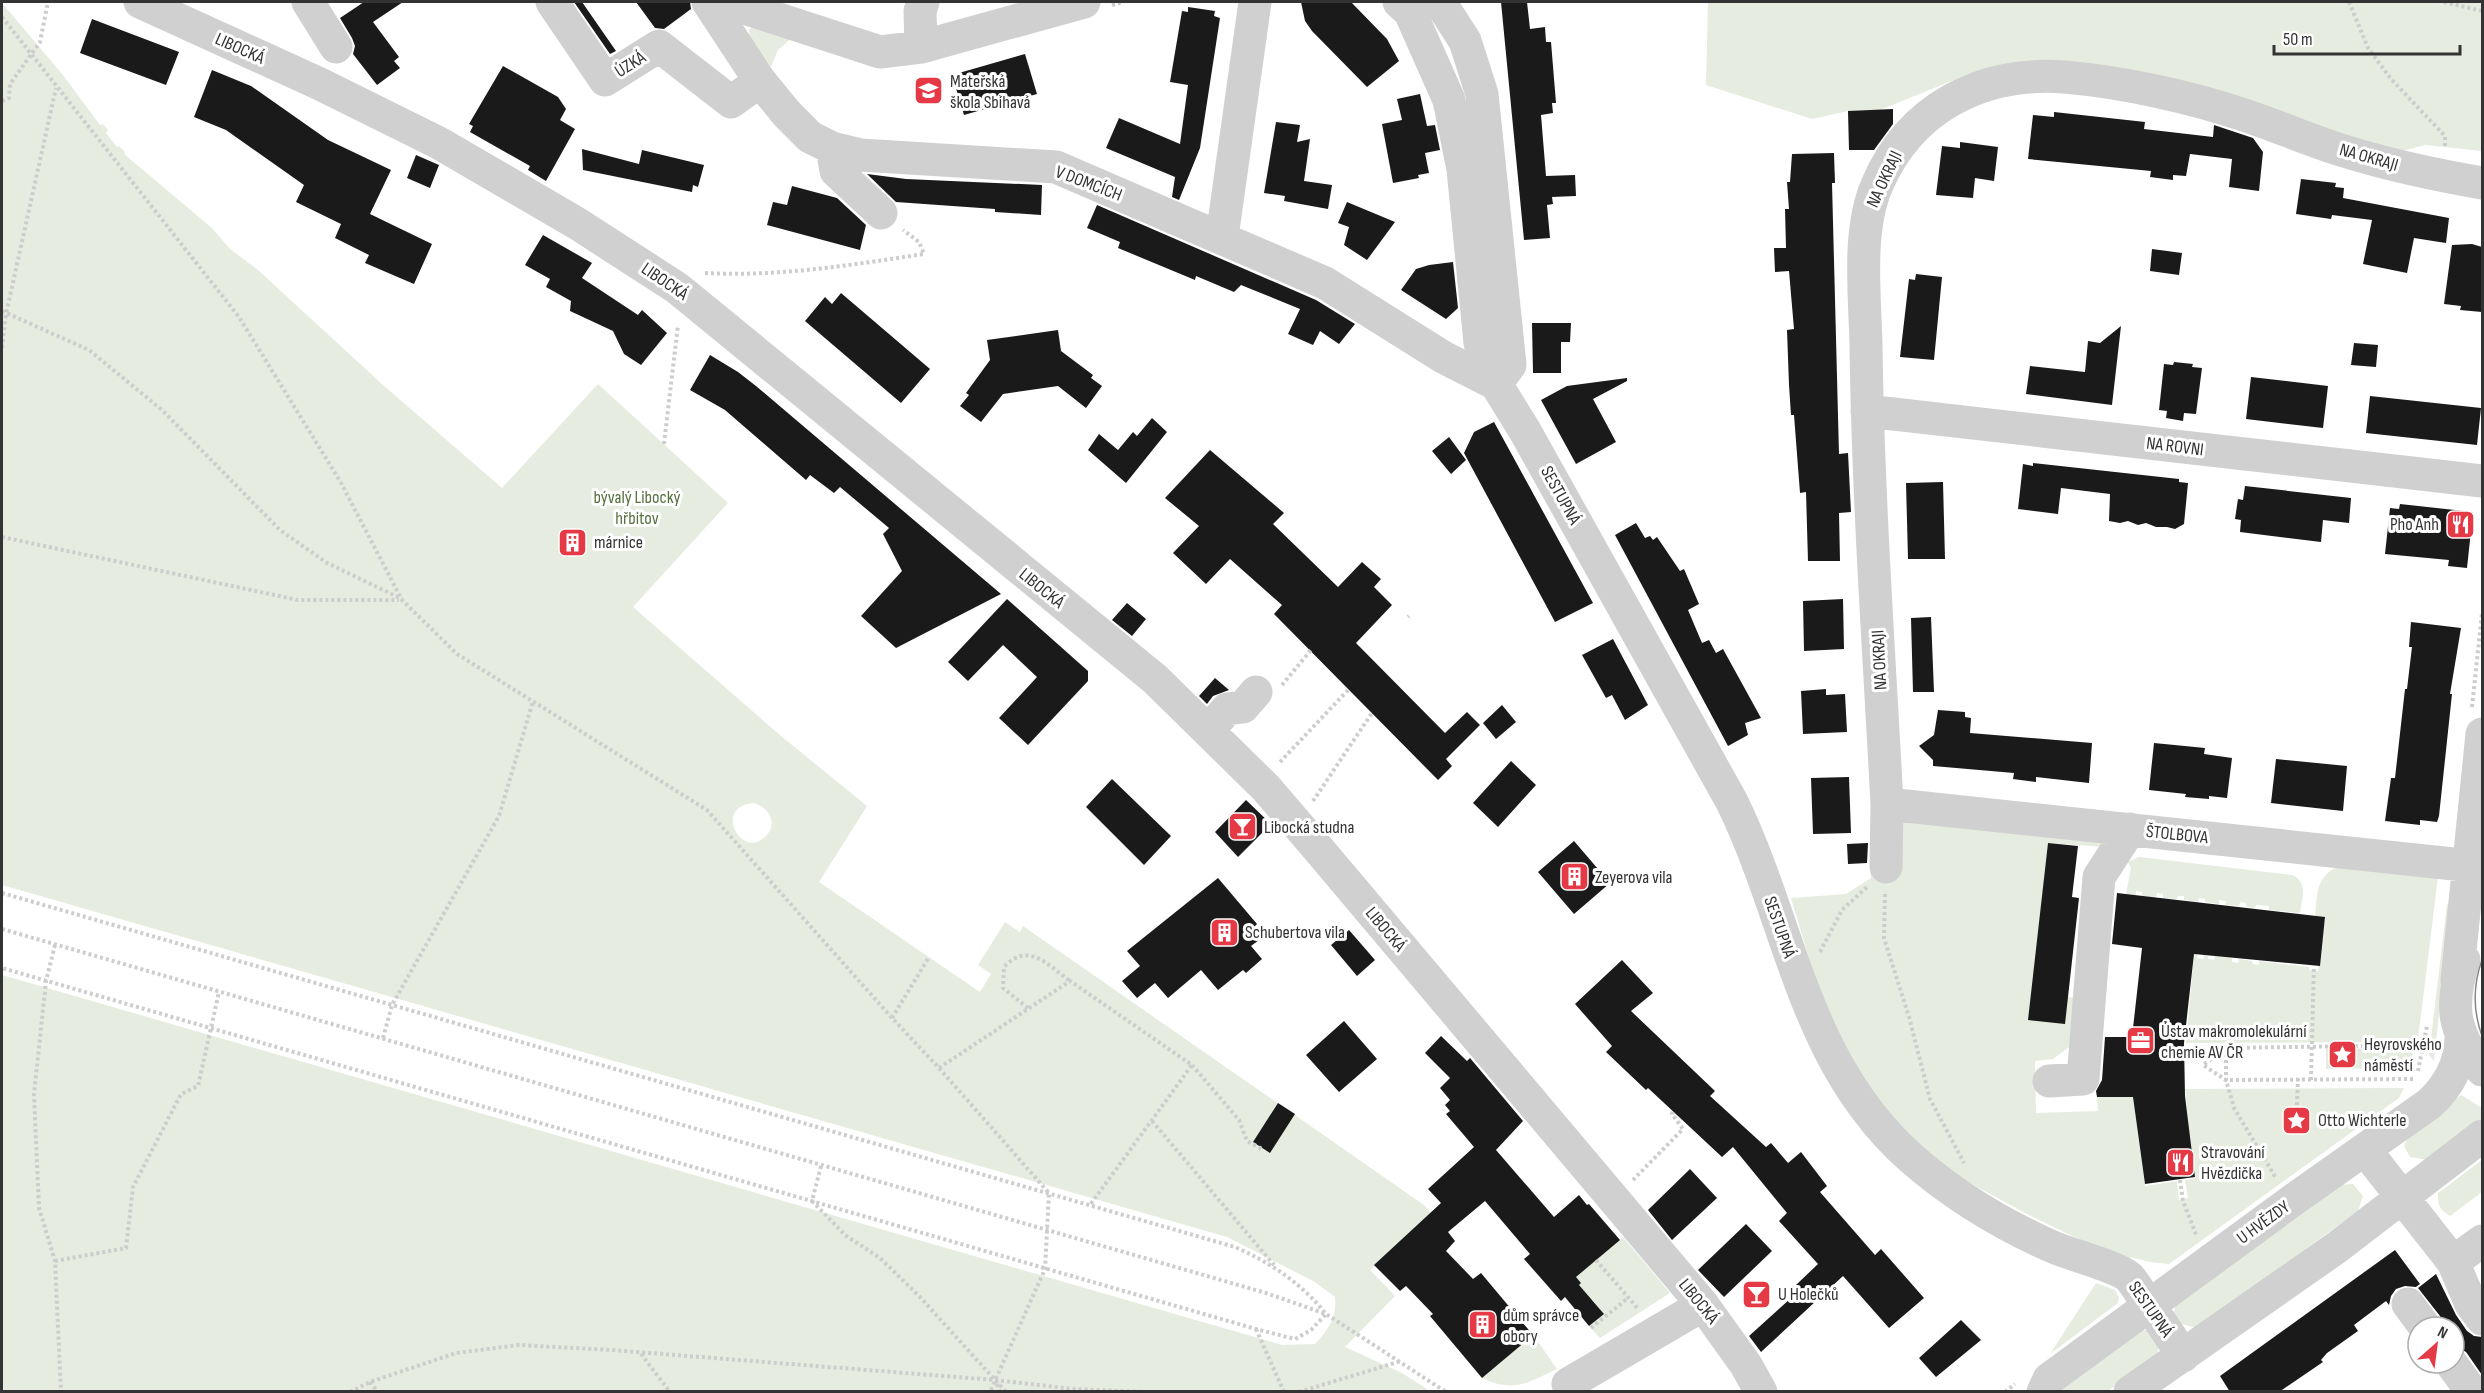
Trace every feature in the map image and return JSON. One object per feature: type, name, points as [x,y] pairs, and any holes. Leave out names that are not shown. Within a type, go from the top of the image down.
[{"type":"street","name":"LIBOCKÁ","points":[[140,2],[320,84],[439,143],[578,224],[677,288],[1155,679],[1273,796],[1703,1305],[1746,1365],[1761,1392]]},
{"type":"street","points":[[308,2],[312,12],[336,47]]},
{"type":"street","name":"ÚZKÁ","points":[[552,2],[605,80],[659,46],[731,102],[760,81]]},
{"type":"street","name":"V DOMCÍCH","points":[[708,2],[760,81],[787,114],[810,137],[832,148],[861,155],[1056,167],[1324,283],[1443,357],[1496,384]]},
{"type":"street","points":[[726,2],[880,52],[921,47],[1084,2]]},
{"type":"street","points":[[921,47],[920,10],[923,2]]},
{"type":"street","points":[[1222,237],[1256,2]]},
{"type":"street","name":"SESTUPNÁ","points":[[1399,2],[1410,12],[1449,100],[1463,169],[1480,343],[1496,384],[1525,431],[1748,833],[1796,974],[1820,1033],[1843,1075],[1866,1110],[1911,1158],[1954,1192],[2013,1228],[2055,1248],[2130,1278],[2183,1356]]},
{"type":"street","points":[[1440,2],[1465,41],[1482,94],[1510,365],[1496,384]]},
{"type":"street","name":"NA OKRAJI","points":[[1886,867],[1887,804],[1867,411],[1865,260],[1868,214],[1876,188],[1900,143],[1938,108],[1983,84],[2032,76],[2097,80],[2216,107],[2342,150],[2482,183]]},
{"type":"street","points":[[832,148],[836,171],[881,213]]},
{"type":"street","name":"NA ROVNI","points":[[1867,411],[2482,481]]},
{"type":"street","points":[[1208,731],[1227,710],[1243,707],[1256,692]]},
{"type":"street","points":[[2482,734],[2475,866],[2457,981],[2456,1016],[2462,1039],[2482,1070]]},
{"type":"street","name":"ŠTOLBOVA","points":[[1887,804],[2475,866]]},
{"type":"street","points":[[2049,1081],[2083,1079],[2099,877],[2130,829]]},
{"type":"street","points":[[2457,981],[2464,959],[2482,928]]},
{"type":"street","name":"U HVĚZDY","points":[[2043,1392],[2049,1378],[2438,1096],[2455,1070],[2461,1052],[2462,1039]]},
{"type":"street","points":[[2130,1392],[2336,1248],[2482,1136]]},
{"type":"street","points":[[2366,1150],[2453,1262],[2471,1304],[2482,1319]]},
{"type":"street","points":[[2453,1262],[2482,1240]]},
{"type":"street","points":[[1568,1384],[1703,1305]]},
{"type":"street","points":[[2460,1375],[2472,1392]]},
{"type":"path","points":[[2,101],[9,98],[10,84],[40,42],[48,2]]},
{"type":"path","points":[[2349,2],[2368,48],[2391,80],[2445,136],[2446,176]]},
{"type":"path","points":[[2444,2],[2482,11]]},
{"type":"path","points":[[2,17],[239,316],[340,482],[402,600],[457,654],[707,810],[1049,1193],[1045,1269],[990,1392]]},
{"type":"path","points":[[2,348],[4,313],[56,88]]},
{"type":"path","points":[[664,444],[680,309],[676,272],[739,275],[810,270],[924,254],[919,242],[881,213]]},
{"type":"path","points":[[4,313],[89,350],[162,410],[280,530],[327,563],[402,600]]},
{"type":"path","points":[[2,537],[298,600],[402,600]]},
{"type":"path","points":[[1279,763],[1349,689]]},
{"type":"path","points":[[383,1038],[392,1005],[499,816],[533,701]]},
{"type":"path","points":[[1311,805],[1372,713]]},
{"type":"path","points":[[1796,974],[1809,970],[1842,910],[1886,867]]},
{"type":"path","points":[[1886,867],[1884,938],[1909,1017],[1930,1099],[1964,1163],[1973,1170]]},
{"type":"path","points":[[2,893],[1235,1247],[1276,1267]]},
{"type":"path","points":[[2,929],[1266,1293],[1326,1314],[1446,1392]]},
{"type":"path","points":[[55,945],[45,981],[34,1094],[39,1208],[54,1261],[61,1392]]},
{"type":"path","points":[[1029,1008],[1003,988],[1004,967],[1021,955],[1033,955],[1192,1065],[1239,1120],[1246,1141],[1262,1149]]},
{"type":"path","points":[[892,1018],[929,957]]},
{"type":"path","points":[[2311,1080],[2314,966]]},
{"type":"path","points":[[2,968],[1256,1329],[1295,1339],[1311,1330],[1326,1314]]},
{"type":"path","points":[[939,1068],[1070,981]]},
{"type":"path","points":[[54,1261],[126,1248],[133,1187],[181,1094],[198,1086],[219,992]]},
{"type":"path","points":[[2416,1079],[2226,1080],[2203,1065],[2226,1048],[2425,1045]]},
{"type":"path","points":[[2226,1048],[2226,1080],[2234,1108],[2276,1180]]},
{"type":"path","points":[[1090,1205],[1192,1065]]},
{"type":"path","points":[[2296,1129],[2298,1080]]},
{"type":"path","points":[[1631,1181],[1683,1129],[1672,1114],[1673,1112]]},
{"type":"path","points":[[1152,1121],[1276,1267],[1311,1296],[1326,1314]]},
{"type":"path","points":[[812,1201],[821,1166]]},
{"type":"path","points":[[2180,1180],[2183,1201],[2198,1240]]},
{"type":"path","points":[[812,1201],[845,1235],[880,1258],[920,1297],[960,1337],[1006,1392]]},
{"type":"path","points":[[1596,1260],[1641,1312]]},
{"type":"path","points":[[1591,1328],[1628,1298]]},
{"type":"path","points":[[1256,1329],[1284,1392]]},
{"type":"path","points":[[350,1392],[370,1382],[456,1353],[519,1345],[995,1380],[1073,1389],[1147,1392]]},
{"type":"path","points":[[641,1353],[670,1392]]},
{"type":"path","points":[[1299,1392],[1401,1361]]},
{"type":"path","points":[[995,1380],[1000,1392]]},
{"type":"path","points":[[370,1382],[378,1392]]},
{"type":"green space","points":[[1708,2],[2482,2],[2482,151],[2425,145],[2402,151],[1971,73],[1880,110],[1848,111],[1812,119],[1706,85]]},
{"type":"green space","name":"bývalý Libocký hřbitov","points":[[2,3],[63,75],[100,125],[103,124],[108,130],[106,133],[117,147],[119,146],[125,152],[124,154],[212,228],[230,249],[258,270],[383,385],[502,488],[598,384],[728,503],[633,607],[781,736],[867,806],[819,882],[980,992],[991,974],[978,965],[1005,922],[1020,932],[1023,926],[1424,1205],[1431,1213],[1370,1270],[1395,1296],[1345,1347],[1402,1373],[1430,1391],[2,1391],[2,975],[1282,1345],[1315,1344],[1331,1323],[1335,1311],[1335,1297],[1315,1282],[1227,1237],[2,885]],"holes":[[[571,530],[584,542],[574,553],[561,541]],[[754,803],[767,811],[772,825],[767,835],[758,842],[749,842],[735,831],[733,822],[735,813],[741,806]]]},
{"type":"green space","points":[[755,25],[794,36],[778,50],[771,67],[750,38],[749,30]]},
{"type":"green space","points":[[1901,819],[2116,839],[2120,848],[2048,843],[2029,1020],[2068,997],[2079,998],[2069,1047],[2053,1059],[2035,1061],[2036,1113],[2098,1111],[2097,1097],[2133,1097],[2145,1186],[2177,1181],[2179,1200],[2188,1198],[2185,1180],[2195,1178],[2185,1089],[2404,1088],[2399,1098],[2169,1264],[2130,1257],[2134,1264],[2107,1253],[2025,1213],[1946,1170],[1891,1120],[1845,1059],[1811,965],[1791,898],[1846,894],[1871,878],[1870,863]]},
{"type":"green space","points":[[2139,857],[2293,875],[2301,882],[2302,887],[2300,913],[2269,910],[2269,906],[2246,907],[2246,903],[2240,902],[2239,906],[2225,905],[2226,901],[2219,900],[2219,904],[2205,902],[2205,899],[2199,898],[2198,902],[2184,900],[2184,896],[2178,896],[2177,899],[2163,898],[2163,894],[2157,893],[2156,897],[2142,896],[2142,892],[2136,891],[2136,895],[2126,894],[2131,868],[2128,862]]},
{"type":"green space","points":[[2339,866],[2438,877],[2418,1039],[2413,1042],[2186,1043],[2194,954],[2197,954],[2197,958],[2203,959],[2204,955],[2214,960],[2215,956],[2232,958],[2232,962],[2238,963],[2239,959],[2252,961],[2253,964],[2259,965],[2259,961],[2309,967],[2309,970],[2318,971],[2325,918],[2315,918],[2317,894],[2326,875]]},
{"type":"green space","points":[[2447,904],[2451,905],[2434,1061],[2429,1055]]},
{"type":"green space","points":[[2403,1048],[2413,1053],[2408,1068],[2326,1069],[2326,1049]]},
{"type":"green space","points":[[2461,1095],[2482,1108],[2482,1120],[2428,1160],[2410,1157],[2404,1146],[2411,1132]]},
{"type":"green space","points":[[2482,1160],[2482,1192],[2450,1216],[2440,1206],[2438,1193]]},
{"type":"green space","points":[[2353,1184],[2363,1196],[2358,1211],[2196,1328],[2182,1324],[2174,1313],[2176,1302],[2337,1185]]},
{"type":"green space","points":[[1623,1237],[1670,1293],[1600,1338],[1589,1326],[1603,1313],[1592,1299],[1577,1312],[1565,1298],[1581,1283],[1576,1277]]},
{"type":"green space","points":[[2096,1283],[2115,1290],[2119,1298],[2118,1303],[2050,1354]]},
{"type":"green space","points":[[2136,1330],[2150,1330],[2160,1343],[2157,1356],[2108,1391],[2059,1392]]},
{"type":"green space","points":[[1532,1333],[1557,1369],[1529,1382],[1512,1385],[1503,1385],[1482,1378]]},
{"type":"building","points":[[364,2],[403,2],[373,22],[399,57],[394,61],[400,68],[377,85],[353,54],[355,46],[340,18]]},
{"type":"building","points":[[574,2],[582,2],[616,51],[610,54]]},
{"type":"building","points":[[636,2],[690,2],[691,9],[664,29],[655,28]]},
{"type":"building","points":[[1301,2],[1351,2],[1387,39],[1399,61],[1367,87],[1312,31],[1305,21]]},
{"type":"building","points":[[1501,2],[1527,2],[1530,29],[1545,27],[1546,42],[1551,42],[1556,103],[1552,103],[1553,113],[1541,115],[1546,176],[1575,175],[1576,196],[1552,197],[1553,204],[1547,205],[1550,238],[1524,240]]},
{"type":"building","points":[[1188,7],[1215,11],[1214,16],[1220,18],[1200,148],[1179,200],[1172,197],[1175,177],[1106,148],[1119,118],[1180,144],[1188,85],[1170,82],[1182,11],[1188,12]]},
{"type":"building","points":[[92,19],[179,52],[166,85],[80,53]]},
{"type":"building","points":[[1025,54],[1037,94],[964,115],[952,75]]},
{"type":"building","points":[[503,66],[558,97],[566,109],[560,120],[575,129],[546,181],[528,170],[530,166],[470,132],[473,126],[469,124]]},
{"type":"building","points":[[212,70],[251,86],[328,140],[391,170],[370,214],[432,244],[414,284],[365,263],[369,255],[335,238],[341,224],[296,202],[304,185],[226,130],[194,117]]},
{"type":"building","points":[[1420,94],[1427,126],[1435,125],[1440,150],[1425,153],[1429,173],[1418,175],[1419,178],[1393,183],[1382,124],[1402,120],[1397,99]]},
{"type":"building","points":[[1893,109],[1893,124],[1874,150],[1849,150],[1848,111]]},
{"type":"building","points":[[2054,112],[2145,122],[2144,129],[2213,137],[2214,125],[2253,138],[2263,152],[2259,191],[2229,187],[2232,159],[2190,154],[2186,176],[2173,175],[2173,180],[2150,177],[2151,171],[2028,159],[2033,115],[2054,117]]},
{"type":"building","points":[[1276,122],[1300,125],[1297,142],[1310,139],[1304,181],[1332,185],[1328,209],[1284,201],[1285,196],[1264,193]]},
{"type":"building","points":[[1960,142],[1998,147],[1994,181],[1975,178],[1973,198],[1936,195],[1942,146],[1960,148]]},
{"type":"building","points":[[582,149],[639,164],[642,150],[704,165],[698,187],[693,185],[692,192],[583,170]]},
{"type":"building","points":[[1834,153],[1835,183],[1832,183],[1839,454],[1848,453],[1851,512],[1839,513],[1840,561],[1808,561],[1806,492],[1800,493],[1794,415],[1791,415],[1789,385],[1787,330],[1794,329],[1789,271],[1775,272],[1774,248],[1786,248],[1785,209],[1789,209],[1787,182],[1790,182],[1792,154]]},
{"type":"building","points":[[416,155],[439,165],[430,188],[407,178]]},
{"type":"building","points":[[867,174],[906,179],[1042,185],[1041,215],[995,212],[995,209],[896,202]]},
{"type":"building","points":[[2301,179],[2336,183],[2335,187],[2344,188],[2343,198],[2449,218],[2446,243],[2414,238],[2407,273],[2363,264],[2372,220],[2332,215],[2331,219],[2296,214]]},
{"type":"building","points":[[792,186],[837,198],[866,225],[860,250],[767,225],[773,202],[787,205]]},
{"type":"building","points":[[1347,202],[1395,222],[1367,260],[1344,245],[1349,227],[1338,223]]},
{"type":"building","points":[[1097,205],[1316,300],[1355,324],[1339,344],[1320,331],[1313,345],[1288,334],[1300,309],[1241,285],[1234,292],[1196,276],[1195,280],[1118,248],[1120,242],[1087,228]]},
{"type":"building","points":[[543,235],[592,263],[582,278],[638,315],[642,310],[667,333],[641,365],[624,354],[613,331],[570,311],[571,301],[546,287],[550,279],[525,265]]},
{"type":"building","points":[[2472,244],[2482,247],[2482,312],[2460,310],[2461,306],[2444,304],[2452,245]]},
{"type":"building","points":[[2152,249],[2182,253],[2179,275],[2150,271]]},
{"type":"building","points":[[1453,262],[1458,308],[1446,319],[1401,290],[1416,269]]},
{"type":"building","points":[[1916,274],[1942,277],[1934,360],[1900,357],[1909,279],[1915,280]]},
{"type":"building","points":[[841,293],[930,369],[901,403],[805,321],[825,297],[832,304]]},
{"type":"building","points":[[1532,323],[1571,323],[1570,342],[1561,342],[1561,373],[1533,373]]},
{"type":"building","points":[[2121,326],[2112,405],[2026,394],[2030,366],[2085,372],[2088,341],[2100,343]]},
{"type":"building","points":[[1058,330],[1061,351],[1093,375],[1091,378],[1102,386],[1086,408],[1058,386],[1003,394],[981,422],[960,406],[969,395],[966,393],[990,360],[987,340]]},
{"type":"building","points":[[2354,343],[2378,345],[2376,367],[2351,365]]},
{"type":"building","points":[[710,355],[756,386],[1001,594],[896,648],[861,616],[902,571],[883,534],[889,528],[840,487],[834,493],[810,475],[806,480],[725,410],[690,390]]},
{"type":"building","points":[[2174,362],[2193,364],[2192,367],[2202,368],[2196,414],[2184,413],[2183,421],[2166,418],[2167,411],[2159,410],[2164,364],[2173,365]]},
{"type":"building","points":[[2251,377],[2328,386],[2323,428],[2246,419]]},
{"type":"building","points":[[1627,378],[1627,381],[1593,399],[1616,442],[1576,464],[1541,400],[1567,386]]},
{"type":"building","points":[[2370,396],[2481,408],[2477,445],[2366,433]]},
{"type":"building","points":[[1152,418],[1167,432],[1126,483],[1088,450],[1099,434],[1118,450],[1133,432],[1137,436]]},
{"type":"building","points":[[1494,422],[1593,603],[1555,622],[1464,453],[1474,432]]},
{"type":"building","points":[[1449,437],[1466,460],[1451,474],[1432,451]]},
{"type":"building","points":[[1210,450],[1284,513],[1273,524],[1338,587],[1362,562],[1381,579],[1374,587],[1392,605],[1356,643],[1445,733],[1467,712],[1480,725],[1446,759],[1452,766],[1438,780],[1274,614],[1282,605],[1230,559],[1206,584],[1173,553],[1199,526],[1165,498]]},
{"type":"building","points":[[2033,463],[2179,479],[2179,482],[2188,483],[2184,524],[2175,529],[2156,527],[2146,523],[2138,525],[2128,521],[2120,523],[2109,521],[2110,494],[2061,488],[2058,514],[2018,509],[2023,464],[2033,466]]},
{"type":"building","points":[[1943,482],[1945,559],[1908,559],[1906,483]]},
{"type":"building","points":[[2245,486],[2351,498],[2349,523],[2323,520],[2321,542],[2240,532],[2241,520],[2235,519],[2238,499],[2243,500]]},
{"type":"building","points":[[2400,504],[2473,512],[2467,568],[2448,566],[2449,560],[2385,554],[2390,508],[2399,509]]},
{"type":"building","points":[[1636,523],[1645,538],[1650,536],[1653,540],[1657,537],[1680,571],[1684,569],[1699,604],[1688,610],[1702,643],[1709,640],[1716,653],[1723,649],[1761,718],[1745,723],[1748,735],[1728,746],[1615,535]]},
{"type":"building","points":[[1007,599],[1088,671],[1088,681],[1028,745],[999,718],[1037,677],[1003,645],[968,681],[948,662]]},
{"type":"building","points":[[1843,599],[1844,649],[1804,651],[1803,601]]},
{"type":"building","points":[[1127,603],[1146,619],[1132,636],[1112,620]]},
{"type":"building","points":[[1931,617],[1934,692],[1913,692],[1911,618]]},
{"type":"building","points":[[2411,622],[2461,628],[2450,694],[2452,694],[2439,816],[2437,822],[2420,820],[2420,825],[2385,821],[2391,778],[2395,778],[2405,689],[2407,689],[2412,647],[2409,647]]},
{"type":"building","points":[[1613,639],[1648,705],[1625,720],[1612,695],[1606,698],[1582,655]]},
{"type":"building","points":[[1215,678],[1229,690],[1213,696],[1207,704],[1199,696]]},
{"type":"building","points":[[1826,689],[1826,695],[1845,694],[1847,732],[1803,734],[1801,691]]},
{"type":"building","points":[[1502,705],[1516,722],[1496,739],[1483,723]]},
{"type":"building","points":[[1938,710],[1965,712],[1965,717],[1971,718],[1970,733],[2092,743],[2089,783],[2036,777],[2036,782],[2013,779],[2014,773],[1933,766],[1933,760],[1919,746],[1934,735]]},
{"type":"building","points":[[2154,743],[2205,748],[2204,754],[2232,758],[2227,798],[2185,797],[2186,794],[2149,790]]},
{"type":"building","points":[[2276,759],[2347,766],[2343,811],[2271,803]]},
{"type":"building","points":[[1511,761],[1536,785],[1498,827],[1473,803]]},
{"type":"building","points":[[1849,777],[1851,833],[1813,834],[1811,778]]},
{"type":"building","points":[[1112,779],[1171,836],[1144,865],[1086,807]]},
{"type":"building","name":"Libocká studna","points":[[1246,800],[1271,824],[1238,857],[1215,832]]},
{"type":"building","name":"Zeyerova vila","points":[[1574,841],[1610,883],[1574,914],[1538,872]]},
{"type":"building","points":[[1868,843],[1867,863],[1848,864],[1847,844]]},
{"type":"building","points":[[2048,843],[2078,846],[2072,897],[2079,898],[2065,1024],[2028,1020]]},
{"type":"building","points":[[1218,878],[1257,924],[1254,927],[1263,937],[1251,946],[1262,959],[1246,973],[1243,970],[1218,990],[1201,970],[1168,998],[1155,983],[1137,998],[1122,981],[1140,966],[1127,951]]},
{"type":"building","name":"Ústav makromolekulární chemie AV ČR","points":[[2117,893],[2325,917],[2320,966],[2194,954],[2184,1043],[2185,1096],[2195,1177],[2145,1184],[2133,1097],[2097,1097],[2096,1091],[2102,1080],[2105,1037],[2132,1037],[2142,948],[2112,944]]},
{"type":"building","points":[[1349,930],[1375,960],[1357,976],[1331,945]]},
{"type":"building","points":[[1622,960],[1653,993],[1631,1011],[1715,1091],[1710,1096],[1766,1147],[1771,1143],[1788,1163],[1801,1152],[1827,1186],[1820,1192],[1875,1255],[1881,1249],[1924,1298],[1889,1328],[1843,1276],[1761,1352],[1749,1336],[1800,1290],[1796,1285],[1818,1264],[1779,1221],[1787,1213],[1733,1147],[1722,1157],[1648,1088],[1646,1090],[1606,1052],[1612,1046],[1575,1004]]},
{"type":"building","points":[[1344,1021],[1377,1059],[1339,1092],[1306,1055]]},
{"type":"building","points":[[1441,1036],[1467,1061],[1470,1058],[1523,1121],[1496,1150],[1554,1217],[1579,1195],[1620,1240],[1576,1277],[1581,1283],[1579,1285],[1604,1314],[1589,1326],[1565,1297],[1561,1301],[1524,1259],[1530,1254],[1485,1201],[1448,1232],[1455,1241],[1446,1251],[1473,1279],[1481,1273],[1533,1335],[1482,1378],[1430,1316],[1433,1314],[1406,1286],[1400,1291],[1374,1265],[1441,1203],[1428,1189],[1474,1147],[1446,1114],[1450,1111],[1445,1105],[1450,1100],[1440,1088],[1450,1078],[1425,1053]]},
{"type":"building","points":[[1278,1103],[1295,1114],[1270,1153],[1253,1142]]},
{"type":"building","points":[[1690,1169],[1717,1198],[1672,1240],[1648,1210]]},
{"type":"building","points":[[1746,1224],[1772,1251],[1724,1297],[1698,1270]]},
{"type":"building","points":[[2395,1250],[2420,1284],[2416,1287],[2405,1286],[2396,1289],[2389,1305],[2386,1301],[2354,1325],[2358,1331],[2327,1353],[2321,1360],[2323,1362],[2279,1392],[2230,1392],[2220,1376]]},
{"type":"building","points":[[2436,1274],[2456,1315],[2439,1315],[2418,1288]]},
{"type":"building","points":[[1961,1320],[1981,1340],[1936,1377],[1919,1358]]},
{"type":"building","points":[[2466,1330],[2474,1336],[2482,1337],[2482,1375],[2466,1352]]},
{"type":"tram line","points":[[2482,960],[2475,998],[2482,1036]]},
{"type":"place","name":"Mateřská škola Sbíhavá","points":[[929,91]]},
{"type":"place","name":"Pho Anh","points":[[2460,524]]},
{"type":"place","name":"márnice","points":[[573,542]]},
{"type":"place","name":"Libocká studna","points":[[1243,827]]},
{"type":"place","name":"Zeyerova vila","points":[[1574,877]]},
{"type":"place","name":"Schubertova vila","points":[[1224,932]]},
{"type":"place","name":"Ústav makromolekulární chemie AV ČR","points":[[2140,1041]]},
{"type":"place","name":"Heyrovského náměstí","points":[[2343,1054]]},
{"type":"place","name":"Otto Wichterle","points":[[2297,1120]]},
{"type":"place","name":"Stravování Hvězdička","points":[[2180,1162]]},
{"type":"place","name":"U Holečků","points":[[1757,1294]]},
{"type":"place","name":"dům správce obory","points":[[1482,1325]]}]
